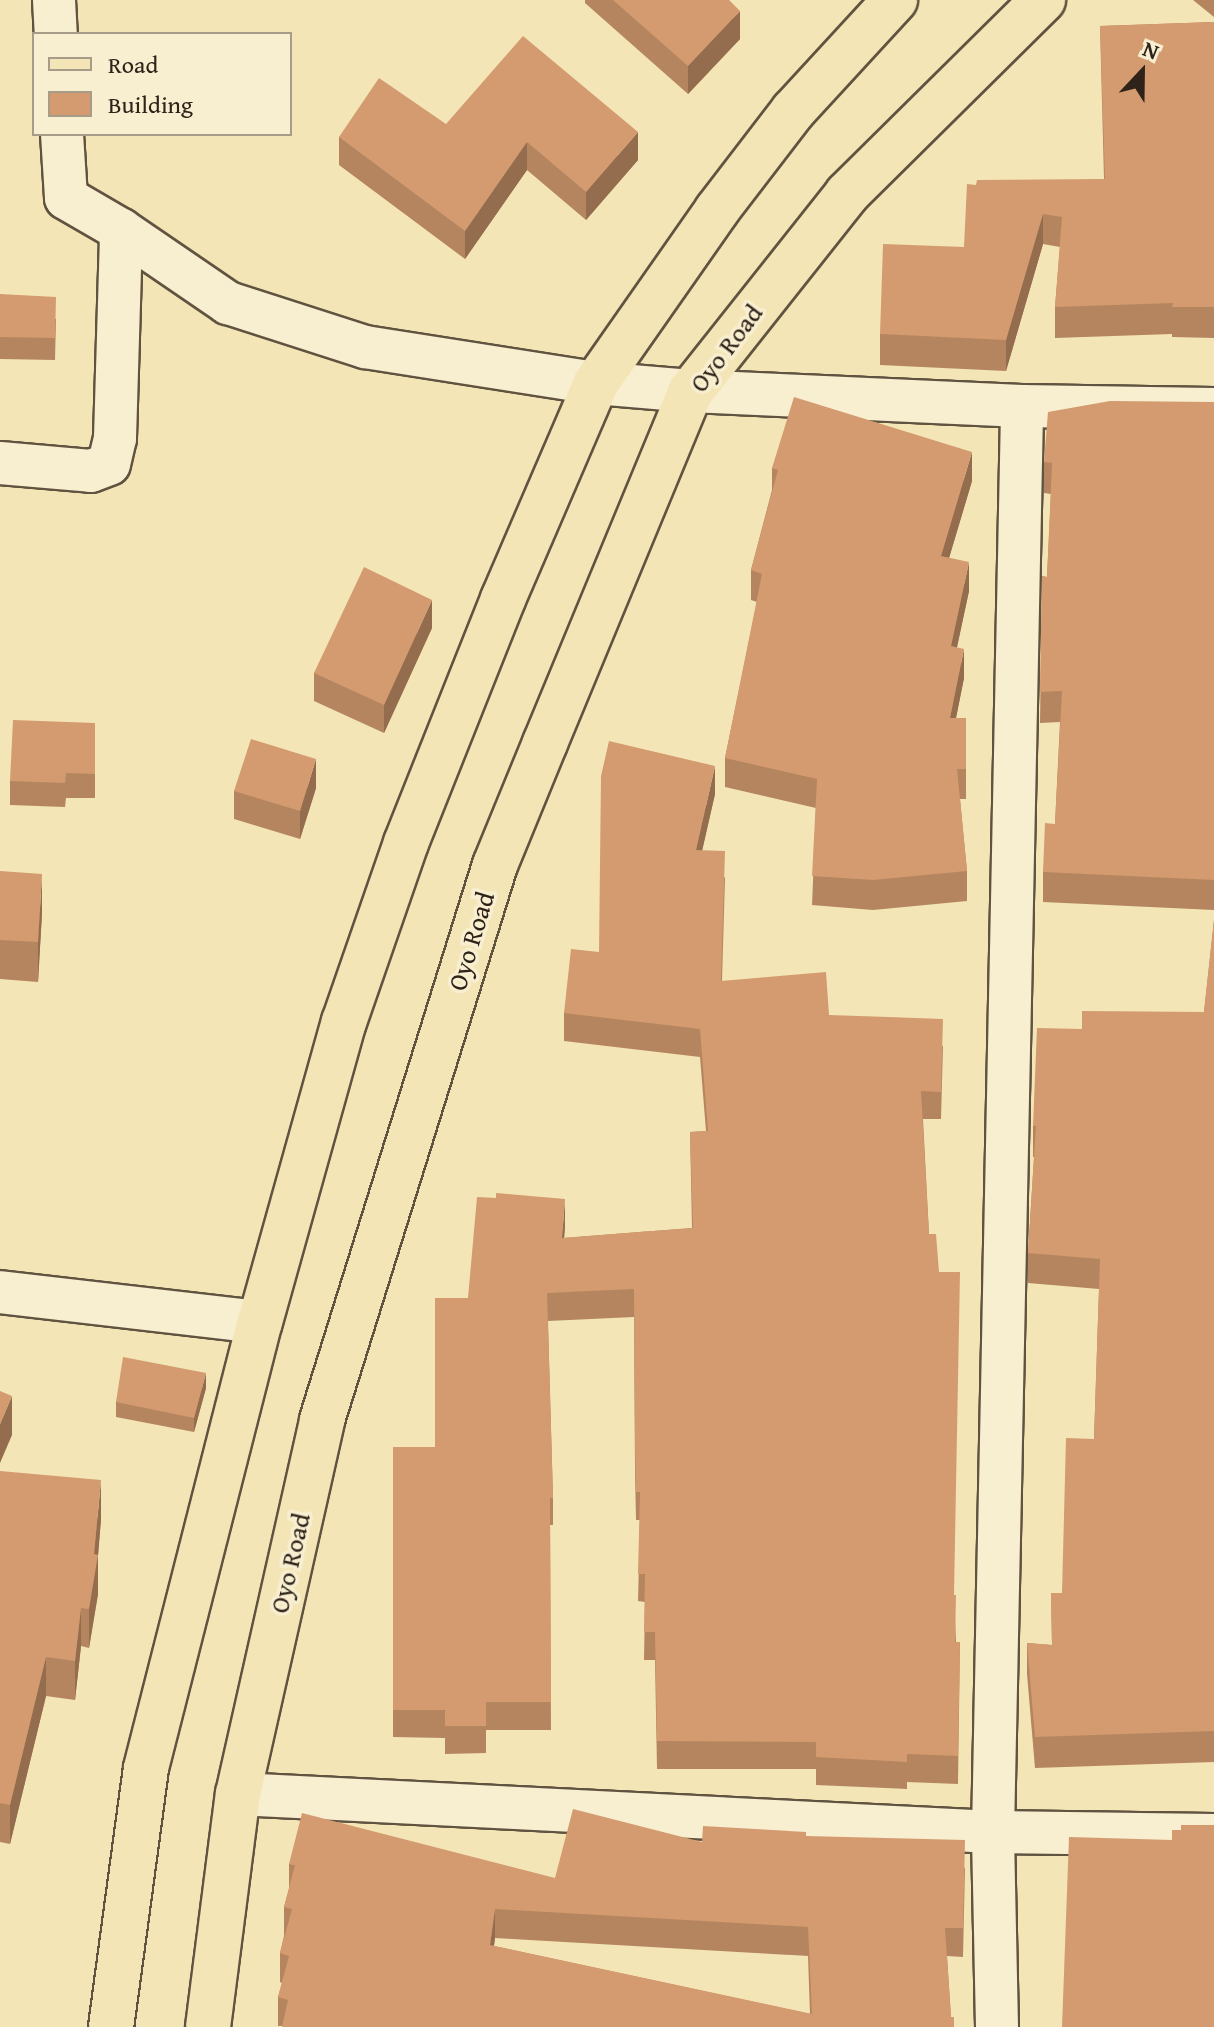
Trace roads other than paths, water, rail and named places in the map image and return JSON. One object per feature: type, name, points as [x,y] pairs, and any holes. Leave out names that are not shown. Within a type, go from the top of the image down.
[{"type":"main road","points":[[111,2027],[146,1768],[260,1322],[344,1022],[406,843],[503,599],[596,383],[717,210],[793,111],[895,0]]},
{"type":"main road","name":"Oyo Road","points":[[208,2027],[238,1794],[322,1420],[495,865],[691,391],[847,194],[1043,0]]},
{"type":"street","points":[[54,0],[56,32]]},
{"type":"street","points":[[62,136],[66,198],[121,230],[228,303],[365,347],[596,383],[691,391],[1022,406],[1214,409]]},
{"type":"street","points":[[0,463],[91,471],[109,464],[115,438],[121,230]]},
{"type":"street","points":[[997,2027],[993,1832],[1022,406]]},
{"type":"street","points":[[0,1292],[260,1322]]},
{"type":"street","points":[[238,1794],[993,1832],[1214,1835]]}]
